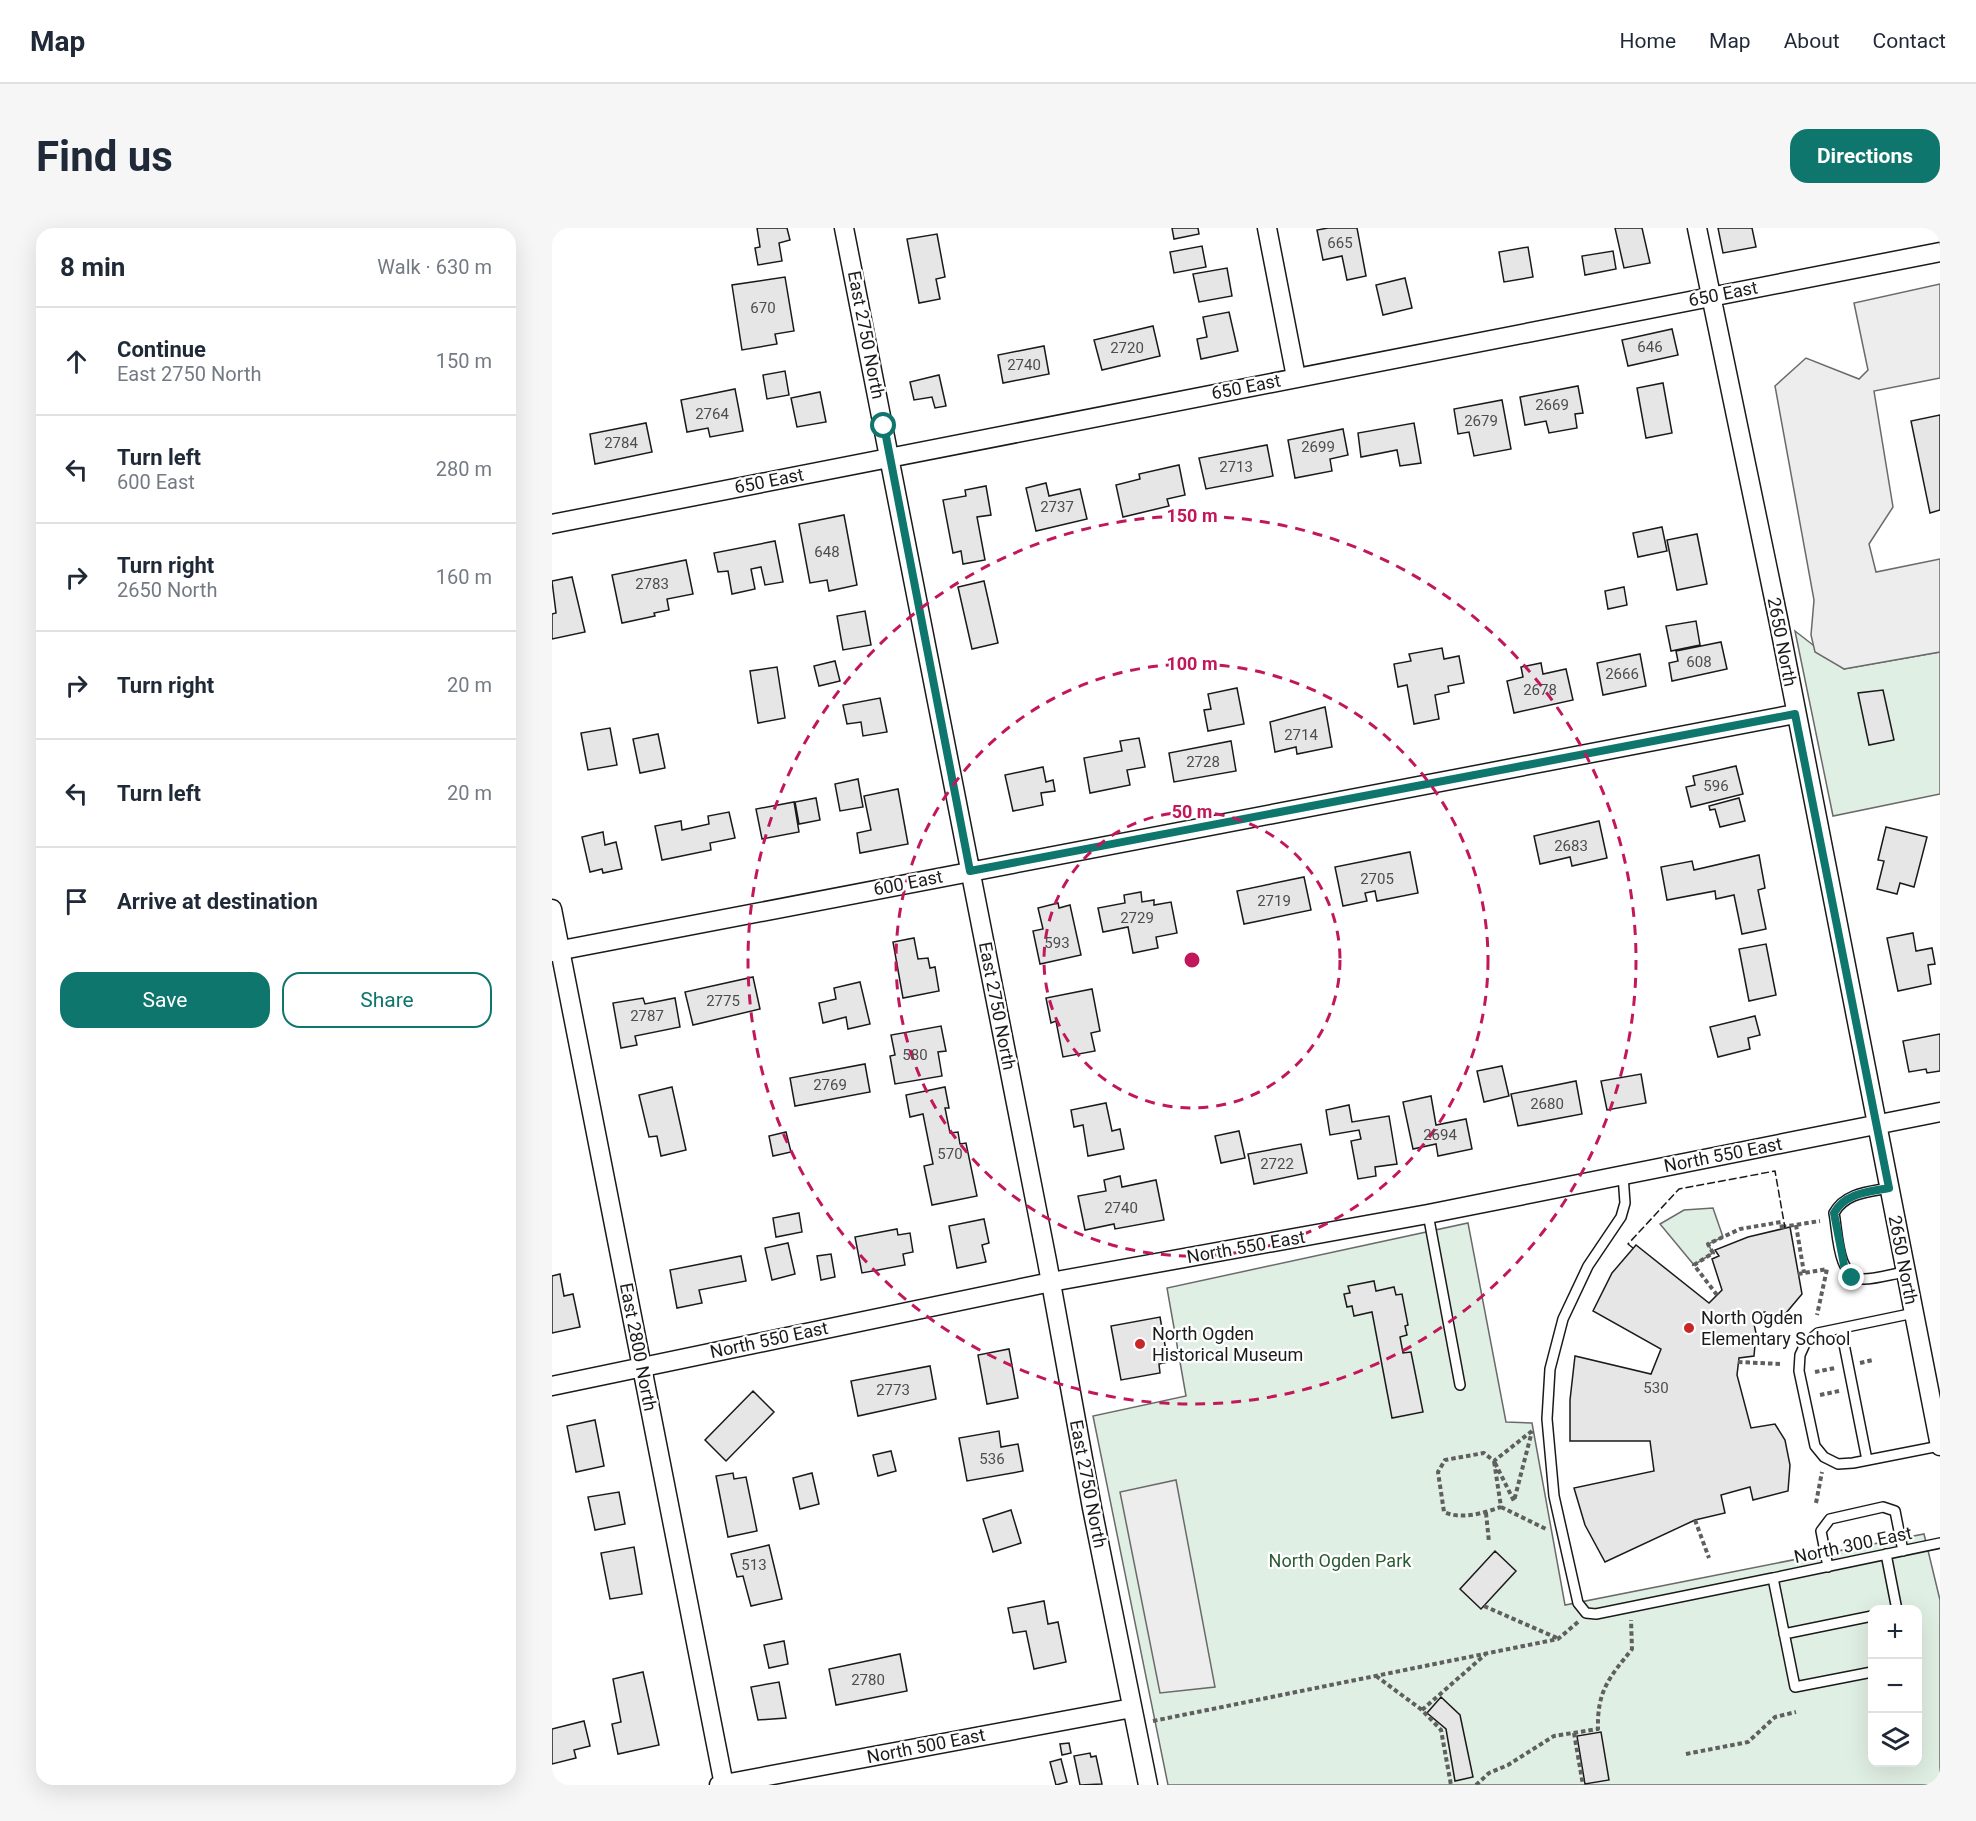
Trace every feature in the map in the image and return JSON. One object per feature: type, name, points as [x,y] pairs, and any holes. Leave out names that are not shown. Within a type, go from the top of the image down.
[{"type":"street","name":"East 2750 North","points":[[844,228],[1051,1282],[1092,1508],[1148,1785]]},
{"type":"street","points":[[1267,228],[1296,377]]},
{"type":"street","name":"2650 North","points":[[1697,228],[1779,623],[1940,1446]]},
{"type":"street","name":"650 East","points":[[552,524],[1940,252]]},
{"type":"street","name":"600 East","points":[[556,951],[1795,714]]},
{"type":"street","name":"East 2800 North","points":[[552,909],[556,951],[641,1367],[722,1785]]},
{"type":"street","name":"North 550 East","points":[[552,1386],[1051,1282],[1428,1214],[1940,1112]]},
{"type":"street","name":"North 500 East","points":[[722,1785],[1132,1708]]},
{"type":"lane","name":"North 300 East","points":[[1623,1175],[1625,1203],[1621,1217],[1588,1266],[1563,1319],[1550,1369],[1547,1419],[1554,1496],[1578,1603],[1586,1613],[1596,1614],[1940,1543]]},
{"type":"lane","points":[[1889,1188],[1854,1195],[1840,1203],[1834,1213],[1845,1270],[1852,1278],[1864,1280],[1905,1272]]},
{"type":"lane","points":[[1428,1214],[1460,1385]]},
{"type":"lane","points":[[1914,1313],[1818,1334],[1805,1344],[1800,1355],[1799,1371],[1815,1446],[1824,1457],[1838,1464],[1940,1446]]},
{"type":"lane","points":[[1841,1329],[1867,1460]]},
{"type":"lane","points":[[1828,1567],[1821,1531],[1830,1519],[1883,1507],[1895,1511],[1903,1551]]},
{"type":"lane","points":[[1886,1554],[1896,1605]]},
{"type":"lane","points":[[1773,1578],[1795,1687],[1868,1673]]},
{"type":"lane","points":[[1784,1634],[1868,1617]]},
{"type":"path","points":[[1717,1295],[1694,1265],[1713,1253],[1708,1244],[1740,1229],[1780,1222],[1782,1228],[1820,1221]]},
{"type":"path","points":[[1796,1225],[1804,1273]]},
{"type":"path","points":[[1798,1274],[1827,1269],[1817,1315]]},
{"type":"path","points":[[1738,1362],[1781,1364]]},
{"type":"path","points":[[1820,1395],[1853,1388]]},
{"type":"path","points":[[1494,1461],[1532,1431],[1514,1502],[1494,1461],[1484,1453],[1445,1460],[1438,1472],[1444,1512],[1454,1516],[1486,1513],[1501,1507],[1549,1530]]},
{"type":"path","points":[[1494,1461],[1501,1507]]},
{"type":"path","points":[[1816,1503],[1822,1472]]},
{"type":"path","points":[[1486,1513],[1489,1542]]},
{"type":"path","points":[[1695,1520],[1709,1558]]},
{"type":"path","points":[[1484,1606],[1558,1639]]},
{"type":"path","points":[[1152,1721],[1558,1639],[1578,1621]]},
{"type":"path","points":[[1476,1785],[1489,1773],[1508,1765],[1530,1749],[1554,1736],[1598,1729],[1598,1706],[1605,1684],[1632,1649],[1634,1637]]},
{"type":"path","points":[[1422,1710],[1487,1653]]},
{"type":"path","points":[[1376,1676],[1422,1710],[1441,1730],[1451,1785]]},
{"type":"path","points":[[1686,1754],[1748,1742],[1775,1717],[1796,1712]]},
{"type":"path","points":[[1574,1733],[1583,1785]]},
{"type":"green space","points":[[1795,631],[1844,669],[1940,652],[1940,794],[1833,816]]},
{"type":"green space","points":[[1713,1208],[1723,1237],[1708,1244],[1713,1253],[1694,1265],[1660,1224],[1684,1210]]},
{"type":"green space","name":"North Ogden Park","points":[[1468,1223],[1506,1422],[1532,1423],[1565,1605],[1924,1534],[1940,1600],[1940,1785],[1168,1785],[1093,1416],[1186,1396],[1167,1288]]},
{"type":"shaded area","points":[[1940,284],[1940,378],[1874,391],[1893,507],[1869,544],[1876,572],[1940,559],[1940,652],[1844,669],[1815,652],[1811,635],[1814,600],[1775,386],[1806,358],[1859,379],[1868,370],[1854,303]]},
{"type":"shaded area","points":[[1176,1480],[1215,1687],[1160,1693],[1120,1492]]},
{"type":"building","points":[[757,228],[787,228],[790,240],[779,243],[782,261],[758,265],[755,248],[760,247]]},
{"type":"building","points":[[1172,228],[1198,228],[1199,234],[1174,239]]},
{"type":"building","points":[[1357,228],[1366,276],[1347,280],[1342,256],[1323,260],[1317,230]]},
{"type":"building","points":[[1615,228],[1642,228],[1650,263],[1624,268]]},
{"type":"building","points":[[1718,228],[1752,228],[1756,247],[1723,253]]},
{"type":"building","points":[[937,234],[945,277],[936,279],[940,299],[919,303],[907,239]]},
{"type":"building","points":[[1202,246],[1206,267],[1174,273],[1170,252]]},
{"type":"building","points":[[1528,247],[1533,277],[1504,282],[1499,252]]},
{"type":"building","points":[[1613,251],[1616,269],[1585,275],[1582,256]]},
{"type":"building","points":[[1227,268],[1232,296],[1199,302],[1193,274]]},
{"type":"building","points":[[785,277],[794,331],[775,334],[777,344],[742,350],[732,285]]},
{"type":"building","points":[[1405,278],[1412,308],[1383,315],[1376,285]]},
{"type":"building","points":[[1229,312],[1238,351],[1201,359],[1197,339],[1207,337],[1203,317]]},
{"type":"building","points":[[1153,326],[1160,356],[1102,370],[1094,340]]},
{"type":"building","points":[[1672,329],[1678,355],[1628,366],[1622,340]]},
{"type":"building","points":[[1044,346],[1049,374],[1003,383],[998,355]]},
{"type":"building","points":[[785,371],[789,395],[767,399],[763,375]]},
{"type":"building","points":[[939,375],[946,406],[935,408],[932,397],[914,400],[910,382]]},
{"type":"building","points":[[1663,383],[1672,433],[1646,438],[1637,388]]},
{"type":"building","points":[[1578,386],[1583,413],[1575,414],[1577,428],[1549,433],[1546,421],[1525,425],[1520,397]]},
{"type":"building","points":[[735,389],[743,431],[710,437],[708,428],[687,432],[681,400]]},
{"type":"building","points":[[820,392],[826,422],[797,427],[791,398]]},
{"type":"building","points":[[1502,400],[1511,449],[1474,456],[1469,432],[1458,434],[1454,409]]},
{"type":"building","points":[[1940,415],[1940,510],[1930,513],[1911,421]]},
{"type":"building","points":[[646,423],[652,452],[595,464],[590,434]]},
{"type":"building","points":[[1414,423],[1421,463],[1400,466],[1397,450],[1361,457],[1358,433]]},
{"type":"building","points":[[1343,429],[1348,455],[1330,459],[1332,471],[1295,478],[1288,440]]},
{"type":"building","points":[[1267,445],[1273,476],[1206,489],[1199,458]]},
{"type":"building","points":[[1179,465],[1185,495],[1167,499],[1169,506],[1123,517],[1116,485],[1140,479],[1139,474]]},
{"type":"building","points":[[1046,483],[1049,496],[1080,489],[1087,519],[1036,531],[1026,488]]},
{"type":"building","points":[[986,486],[991,515],[977,517],[985,560],[963,564],[961,551],[953,553],[943,500],[966,496],[965,490]]},
{"type":"building","points":[[844,515],[857,585],[829,591],[827,580],[810,583],[799,524]]},
{"type":"building","points":[[1662,527],[1667,551],[1638,557],[1633,533]]},
{"type":"building","points":[[1697,534],[1707,584],[1677,590],[1667,540]]},
{"type":"building","points":[[775,541],[783,582],[765,585],[761,567],[751,569],[755,589],[732,594],[728,571],[718,572],[714,553]]},
{"type":"building","points":[[686,560],[693,594],[667,599],[669,610],[654,613],[655,616],[622,623],[612,575]]},
{"type":"building","points":[[572,577],[585,632],[552,639],[552,614],[556,613],[552,581]]},
{"type":"building","points":[[984,581],[998,643],[972,649],[958,587]]},
{"type":"building","points":[[1624,587],[1627,605],[1608,609],[1605,591]]},
{"type":"building","points":[[865,611],[871,645],[843,650],[837,616]]},
{"type":"building","points":[[1696,621],[1700,645],[1671,651],[1666,626]]},
{"type":"building","points":[[1721,642],[1727,669],[1672,681],[1669,663],[1678,661],[1676,651]]},
{"type":"building","points":[[1442,648],[1444,659],[1459,656],[1464,683],[1448,686],[1449,692],[1435,695],[1439,719],[1414,724],[1407,685],[1398,687],[1394,664],[1411,661],[1409,654]]},
{"type":"building","points":[[1640,654],[1646,686],[1603,695],[1597,663]]},
{"type":"building","points":[[835,661],[840,681],[819,686],[814,666]]},
{"type":"building","points":[[1541,663],[1543,674],[1566,669],[1573,700],[1514,713],[1507,681],[1523,677],[1521,667]]},
{"type":"building","points":[[777,667],[785,718],[758,723],[750,671]]},
{"type":"building","points":[[1237,688],[1244,724],[1208,731],[1204,710],[1211,709],[1208,694]]},
{"type":"building","points":[[1883,690],[1894,740],[1869,745],[1858,693]]},
{"type":"building","points":[[880,698],[887,732],[863,736],[861,722],[847,724],[843,705]]},
{"type":"building","points":[[1325,707],[1332,747],[1297,754],[1296,747],[1275,752],[1270,722]]},
{"type":"building","points":[[610,728],[617,765],[588,770],[581,733]]},
{"type":"building","points":[[658,734],[665,768],[640,773],[633,739]]},
{"type":"building","points":[[1139,738],[1145,767],[1127,770],[1130,785],[1090,793],[1084,758],[1122,751],[1120,741]]},
{"type":"building","points":[[1231,741],[1236,771],[1174,782],[1169,753]]},
{"type":"building","points":[[1736,766],[1743,794],[1691,807],[1686,787],[1695,785],[1693,776]]},
{"type":"building","points":[[1043,767],[1046,782],[1053,780],[1055,791],[1041,793],[1043,805],[1013,811],[1005,775]]},
{"type":"building","points":[[858,779],[863,807],[840,811],[835,784]]},
{"type":"building","points":[[898,789],[908,844],[860,853],[857,833],[871,830],[864,796]]},
{"type":"building","points":[[816,798],[820,820],[799,824],[795,802]]},
{"type":"building","points":[[1739,798],[1745,821],[1720,827],[1715,809],[1710,810],[1709,806]]},
{"type":"building","points":[[794,802],[799,832],[762,839],[756,809]]},
{"type":"building","points":[[729,812],[735,838],[710,843],[711,850],[662,860],[655,826],[681,821],[682,830],[709,824],[708,816]]},
{"type":"building","points":[[1599,821],[1607,858],[1572,866],[1570,857],[1540,864],[1534,836]]},
{"type":"building","points":[[1886,827],[1927,837],[1914,887],[1900,883],[1897,894],[1877,889],[1884,861],[1878,860]]},
{"type":"building","points":[[603,832],[605,845],[616,842],[622,869],[603,873],[602,869],[590,872],[582,837]]},
{"type":"building","points":[[1410,852],[1418,893],[1377,901],[1375,891],[1365,893],[1367,901],[1343,906],[1335,867]]},
{"type":"building","points":[[1759,855],[1765,888],[1758,890],[1766,929],[1742,934],[1734,895],[1716,899],[1715,891],[1667,900],[1661,867],[1692,861],[1694,870]]},
{"type":"building","points":[[1304,877],[1311,910],[1244,924],[1237,891]]},
{"type":"building","points":[[1141,892],[1142,902],[1154,900],[1154,905],[1171,902],[1177,933],[1156,937],[1158,948],[1133,953],[1128,927],[1103,932],[1098,908],[1125,903],[1124,895]]},
{"type":"building","points":[[1058,903],[1059,908],[1070,905],[1081,955],[1040,964],[1033,931],[1043,929],[1038,908]]},
{"type":"building","points":[[1913,933],[1916,951],[1932,948],[1935,964],[1928,965],[1931,984],[1898,991],[1887,938]]},
{"type":"building","points":[[914,938],[918,959],[928,958],[930,968],[935,967],[939,991],[903,998],[893,942]]},
{"type":"building","points":[[1766,944],[1776,995],[1749,1001],[1739,949]]},
{"type":"building","points":[[753,977],[760,1009],[693,1025],[685,992]]},
{"type":"building","points":[[860,982],[870,1024],[848,1029],[846,1017],[823,1023],[819,1003],[836,999],[834,988]]},
{"type":"building","points":[[1092,989],[1100,1031],[1091,1033],[1095,1051],[1063,1057],[1056,1021],[1051,1023],[1046,998]]},
{"type":"building","points":[[643,998],[645,1004],[675,998],[680,1027],[635,1036],[637,1045],[621,1048],[613,1003]]},
{"type":"building","points":[[1755,1016],[1760,1035],[1748,1038],[1750,1049],[1718,1057],[1710,1027]]},
{"type":"building","points":[[941,1026],[946,1051],[938,1052],[942,1076],[895,1084],[890,1056],[895,1055],[891,1035]]},
{"type":"building","points":[[1940,1034],[1940,1071],[1927,1073],[1926,1069],[1909,1072],[1903,1041]]},
{"type":"building","points":[[865,1064],[870,1092],[795,1106],[790,1078]]},
{"type":"building","points":[[1502,1066],[1509,1096],[1484,1102],[1477,1071]]},
{"type":"building","points":[[1641,1074],[1646,1103],[1607,1110],[1601,1081]]},
{"type":"building","points":[[1576,1081],[1582,1114],[1518,1126],[1511,1094]]},
{"type":"building","points":[[672,1087],[686,1150],[661,1156],[657,1136],[649,1137],[639,1095]]},
{"type":"building","points":[[945,1087],[949,1108],[945,1108],[950,1133],[958,1132],[960,1144],[966,1143],[977,1196],[932,1205],[924,1166],[933,1164],[923,1114],[910,1117],[906,1095]]},
{"type":"building","points":[[1431,1096],[1436,1125],[1466,1119],[1472,1149],[1438,1156],[1436,1144],[1413,1149],[1403,1102]]},
{"type":"building","points":[[1106,1103],[1112,1131],[1120,1129],[1124,1149],[1088,1156],[1083,1125],[1074,1127],[1071,1110]]},
{"type":"building","points":[[1349,1105],[1352,1122],[1389,1116],[1397,1164],[1375,1167],[1376,1176],[1358,1179],[1351,1141],[1361,1139],[1359,1130],[1330,1135],[1326,1110]]},
{"type":"building","points":[[1239,1131],[1245,1158],[1221,1163],[1215,1136]]},
{"type":"building","points":[[786,1132],[791,1152],[773,1156],[769,1136]]},
{"type":"building","points":[[1301,1144],[1307,1173],[1254,1184],[1248,1154]]},
{"type":"building","points":[[1120,1176],[1122,1187],[1156,1180],[1164,1220],[1115,1229],[1114,1224],[1085,1230],[1078,1196],[1106,1191],[1104,1180]]},
{"type":"building","points":[[799,1213],[802,1232],[776,1237],[773,1218]]},
{"type":"building","points":[[984,1219],[989,1243],[982,1245],[986,1262],[957,1268],[949,1226]]},
{"type":"building","points":[[1790,1227],[1802,1294],[1786,1313],[1766,1319],[1765,1312],[1752,1315],[1756,1333],[1754,1356],[1739,1358],[1737,1375],[1751,1428],[1775,1424],[1785,1440],[1790,1465],[1788,1491],[1753,1500],[1750,1487],[1721,1495],[1725,1513],[1695,1520],[1605,1562],[1585,1525],[1574,1488],[1654,1471],[1650,1441],[1570,1441],[1570,1400],[1575,1356],[1651,1374],[1661,1349],[1593,1311],[1612,1273],[1636,1245],[1709,1303],[1722,1290],[1712,1259],[1719,1256],[1715,1250],[1748,1237]]},
{"type":"building","points":[[897,1229],[898,1235],[910,1233],[913,1252],[903,1254],[905,1265],[862,1273],[855,1237]]},
{"type":"building","points":[[788,1243],[795,1274],[772,1280],[765,1248]]},
{"type":"building","points":[[831,1254],[835,1277],[821,1280],[817,1256]]},
{"type":"building","points":[[741,1256],[746,1281],[699,1290],[702,1303],[677,1308],[670,1270]]},
{"type":"building","points":[[560,1274],[564,1296],[573,1294],[580,1327],[552,1333],[552,1276]]},
{"type":"building","points":[[1374,1281],[1376,1291],[1394,1287],[1396,1295],[1402,1294],[1408,1325],[1405,1326],[1407,1335],[1400,1337],[1403,1353],[1411,1352],[1423,1412],[1392,1418],[1372,1312],[1354,1316],[1352,1306],[1347,1307],[1344,1294],[1350,1293],[1348,1286]]},
{"type":"building","name":"North Ogden Historical Museum","points":[[1160,1317],[1168,1362],[1159,1364],[1160,1373],[1121,1380],[1111,1326]]},
{"type":"building","points":[[1009,1349],[1018,1398],[987,1404],[978,1355]]},
{"type":"building","points":[[930,1366],[936,1399],[858,1416],[851,1381]]},
{"type":"building","points":[[753,1391],[774,1412],[726,1461],[705,1440]]},
{"type":"building","points":[[595,1420],[604,1466],[576,1472],[567,1426]]},
{"type":"building","points":[[999,1431],[1001,1447],[1018,1444],[1023,1471],[967,1481],[959,1438]]},
{"type":"building","points":[[891,1451],[896,1471],[878,1476],[873,1455]]},
{"type":"building","points":[[733,1473],[734,1479],[746,1477],[757,1531],[728,1537],[716,1476]]},
{"type":"building","points":[[812,1473],[819,1504],[800,1509],[793,1478]]},
{"type":"building","points":[[619,1492],[625,1524],[595,1530],[588,1497]]},
{"type":"building","points":[[1011,1510],[1021,1543],[993,1552],[983,1519]]},
{"type":"building","points":[[769,1545],[782,1599],[751,1606],[743,1576],[737,1577],[731,1554]]},
{"type":"building","points":[[634,1547],[642,1594],[610,1599],[601,1553]]},
{"type":"building","points":[[1495,1551],[1516,1571],[1481,1609],[1460,1589]]},
{"type":"building","points":[[1044,1601],[1048,1624],[1058,1622],[1066,1662],[1034,1669],[1026,1631],[1013,1633],[1008,1608]]},
{"type":"building","points":[[784,1641],[788,1664],[769,1668],[764,1645]]},
{"type":"building","points":[[900,1654],[907,1691],[836,1705],[829,1669]]},
{"type":"building","points":[[643,1672],[659,1745],[618,1754],[612,1724],[621,1722],[613,1679]]},
{"type":"building","points":[[779,1682],[786,1718],[758,1720],[751,1687]]},
{"type":"building","points":[[1441,1697],[1460,1715],[1473,1777],[1455,1781],[1446,1729],[1427,1713]]},
{"type":"building","points":[[584,1721],[590,1746],[574,1750],[576,1758],[552,1764],[552,1729]]},
{"type":"building","points":[[1601,1732],[1609,1780],[1585,1784],[1577,1736]]},
{"type":"building","points":[[1069,1743],[1071,1753],[1062,1755],[1060,1744]]},
{"type":"building","points":[[1090,1753],[1091,1757],[1096,1756],[1102,1784],[1080,1785],[1074,1756]]},
{"type":"building","points":[[1061,1759],[1067,1782],[1056,1785],[1050,1762]]},
{"type":"fence","points":[[1633,1248],[1628,1244],[1679,1189],[1775,1171],[1785,1228]]},
{"type":"place","name":"North Ogden Elementary School","points":[[1689,1328]]},
{"type":"place","name":"North Ogden Historical Museum","points":[[1140,1344]]},
{"type":"route","points":[[884,426],[970,871],[1795,714],[1889,1188],[1854,1195],[1840,1203],[1834,1213],[1845,1270],[1852,1278]]}]
